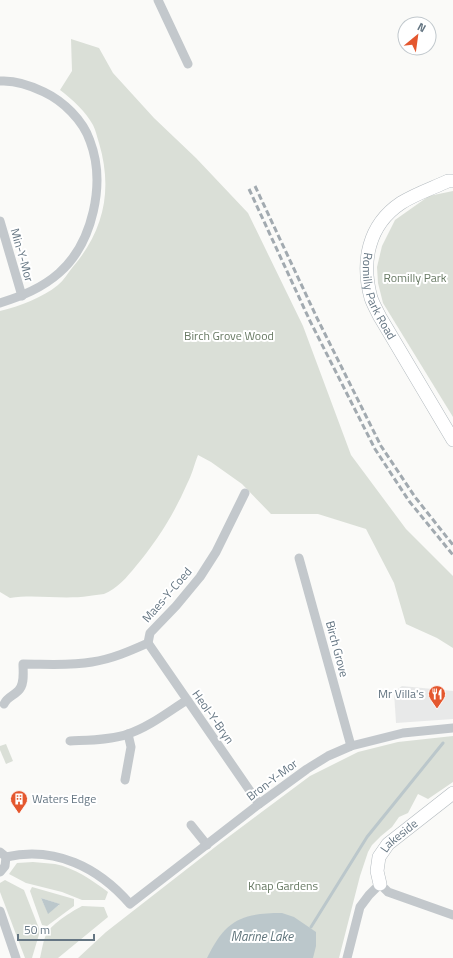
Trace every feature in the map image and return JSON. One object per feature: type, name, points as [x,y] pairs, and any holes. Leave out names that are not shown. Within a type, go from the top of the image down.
[{"type":"street","points":[[158,0],[188,64]]},
{"type":"street","points":[[0,81],[29,84],[54,97],[72,112],[84,128],[90,141],[96,165],[97,186],[94,210],[86,236],[74,256],[60,272],[43,285],[22,296],[0,303]]},
{"type":"street","name":"Romilly Park Road","points":[[453,180],[420,193],[401,203],[385,217],[374,234],[368,249],[366,275],[372,299],[380,317],[453,440]]},
{"type":"street","name":"Min-Y-Mor","points":[[0,221],[22,296]]},
{"type":"street","name":"Maes-Y-Coed","points":[[4,704],[7,699],[19,690],[22,685],[23,664],[52,665],[92,662],[111,658],[148,643],[150,633],[176,606],[200,577],[216,552],[245,493]]},
{"type":"street","name":"Birch Grove","points":[[299,558],[351,746]]},
{"type":"street","name":"Heol-Y-Bryn","points":[[148,643],[259,804]]},
{"type":"street","points":[[70,741],[106,738],[128,734],[151,723],[187,700]]},
{"type":"street","name":"Bron-Y-Mor","points":[[3,855],[46,855],[73,862],[95,872],[118,890],[130,904],[259,804],[307,769],[328,756],[351,746],[403,733],[453,728]]},
{"type":"street","points":[[125,780],[131,746],[128,734]]},
{"type":"street","name":"Lakeside","points":[[380,884],[377,871],[378,857],[388,844],[453,793]]},
{"type":"street","points":[[192,825],[207,845]]},
{"type":"street","points":[[0,872],[5,866],[3,855]]},
{"type":"street","points":[[347,958],[360,907],[369,894],[380,884],[388,892],[453,915]]},
{"type":"street","points":[[0,911],[16,958]]},
{"type":"shaded area","points":[[402,686],[453,691],[453,719],[396,723],[394,692]]},
{"type":"green space","name":"Birch Grove Wood","points":[[71,39],[99,48],[113,73],[154,118],[196,158],[248,213],[303,326],[351,455],[406,529],[453,576],[453,648],[437,638],[406,624],[394,583],[366,529],[318,514],[271,514],[242,484],[211,462],[198,455],[189,481],[164,527],[133,570],[122,582],[109,592],[79,597],[10,598],[0,592],[0,311],[38,298],[58,285],[83,254],[92,239],[103,209],[105,177],[103,160],[94,127],[83,111],[60,90],[72,71]]},
{"type":"green space","name":"Romilly Park","points":[[453,191],[453,417],[383,303],[378,283],[377,267],[382,246],[395,220],[429,196]]},
{"type":"green space","name":"Knap Gardens","points":[[453,736],[453,782],[428,799],[418,794],[408,813],[399,817],[392,827],[372,845],[368,852],[360,876],[339,958],[78,958],[106,932],[219,844],[310,776],[358,752],[398,742]]},
{"type":"green space","points":[[6,744],[13,761],[6,764],[0,750],[0,746]]},
{"type":"green space","points":[[33,862],[55,864],[76,871],[108,892],[105,900],[82,900],[62,892],[26,883],[9,874],[17,863]]},
{"type":"green space","points":[[5,880],[24,890],[40,931],[32,958],[25,958],[0,892],[0,883]]},
{"type":"green space","points":[[32,887],[74,899],[74,906],[47,926],[42,925],[30,891]],"holes":[[[41,898],[59,904],[48,913]]]},
{"type":"green space","points":[[82,906],[104,907],[108,917],[58,958],[40,958],[44,939],[53,925]]},
{"type":"water","points":[[41,898],[60,904],[48,914]]},
{"type":"water","name":"Marine Lake","points":[[282,913],[294,917],[316,932],[316,946],[313,958],[207,958],[220,935],[236,922],[245,917],[255,915]]},
{"type":"waterway","points":[[311,927],[367,837],[443,743]]},
{"type":"railway","points":[[255,186],[317,318],[381,446],[415,497],[453,545]]},
{"type":"railway","points":[[249,189],[310,321],[375,449],[409,501],[453,555]]},
{"type":"place","name":"Mr Villa's","points":[[437,709]]},
{"type":"place","name":"Waters Edge","points":[[19,814]]}]
